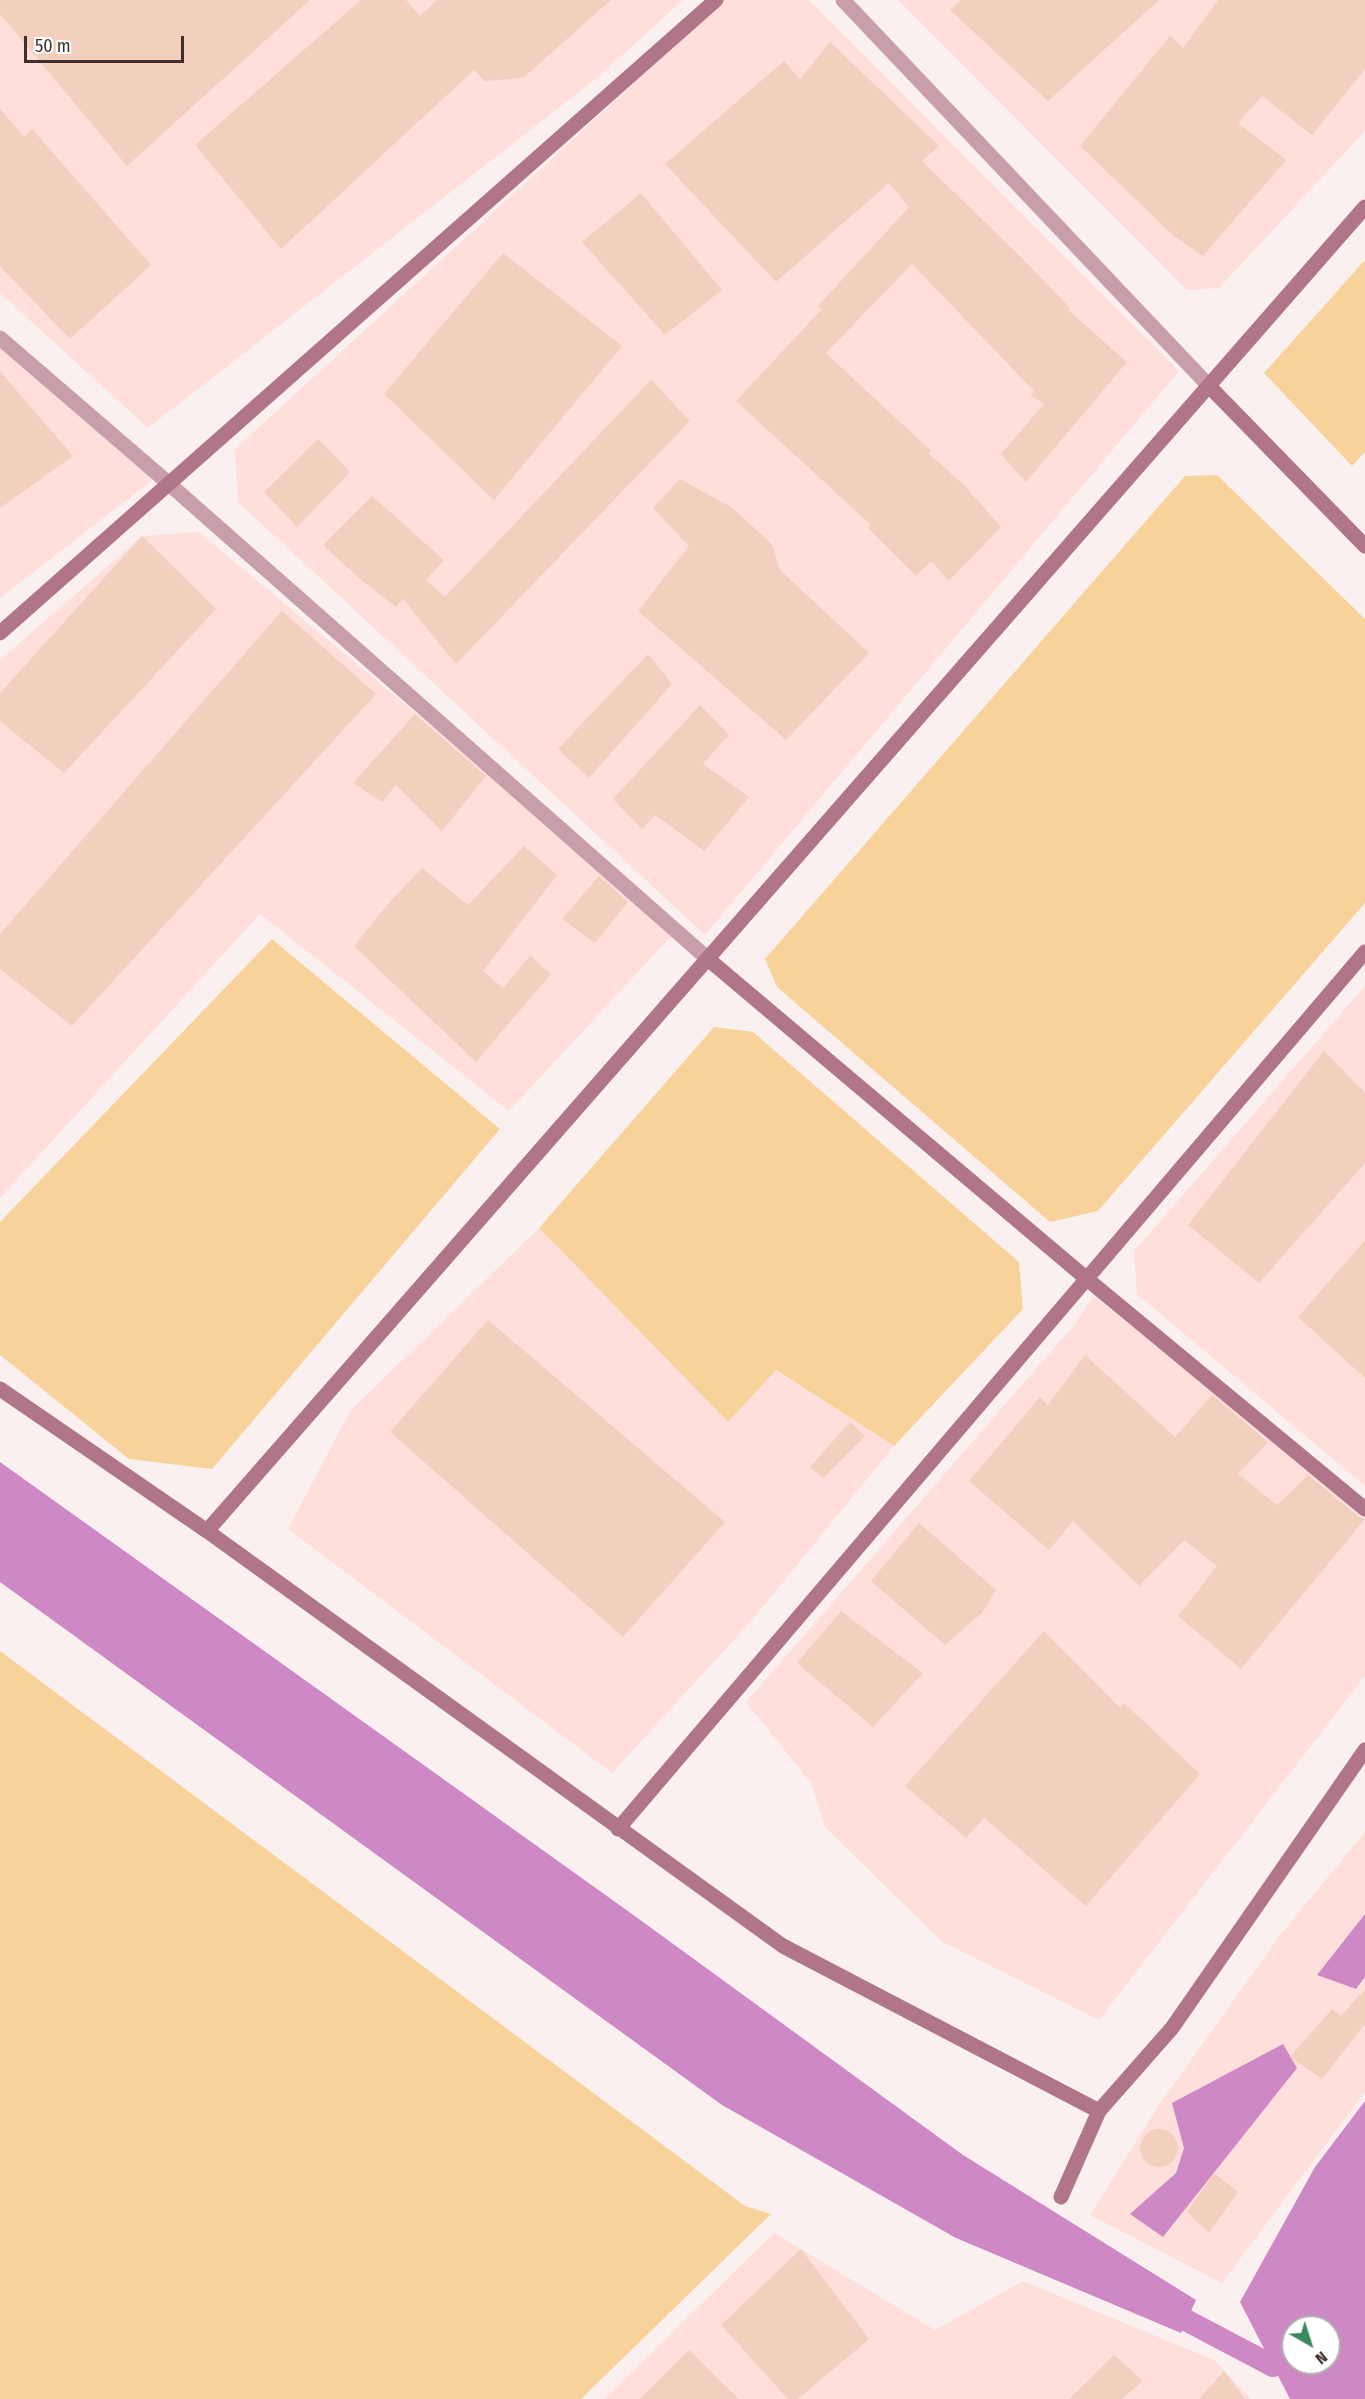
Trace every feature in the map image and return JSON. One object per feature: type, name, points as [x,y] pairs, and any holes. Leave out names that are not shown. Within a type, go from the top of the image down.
[{"type":"street","points":[[0,633],[716,0]]},
{"type":"street","points":[[843,0],[1209,386],[1365,546]]},
{"type":"street","points":[[207,1531],[1365,207]]},
{"type":"street","points":[[0,338],[708,959],[1087,1279],[1365,1509]]},
{"type":"street","points":[[618,1828],[1365,952]]},
{"type":"street","points":[[0,1389],[207,1531],[783,1946],[1099,2111]]},
{"type":"street","points":[[1061,2197],[1099,2111],[1172,2028],[1365,1750]]},
{"type":"shaded area","points":[[0,0],[683,0],[597,78],[148,428],[0,293]]},
{"type":"shaded area","points":[[725,0],[809,0],[1179,371],[705,935],[238,502],[235,449]]},
{"type":"shaded area","points":[[898,0],[1365,0],[1365,131],[1219,288],[1187,290]]},
{"type":"shaded area","points":[[1365,260],[1365,452],[1352,466],[1264,373]]},
{"type":"shaded area","points":[[0,343],[159,475],[0,598]]},
{"type":"shaded area","points":[[1217,475],[1365,619],[1365,903],[1098,1211],[1050,1222],[777,987],[765,959],[1185,476]]},
{"type":"shaded area","points":[[199,532],[676,931],[509,1111],[260,914],[0,1198],[0,660],[142,536]]},
{"type":"shaded area","points":[[272,939],[500,1129],[212,1469],[129,1459],[0,1355],[0,1222]]},
{"type":"shaded area","points":[[1365,986],[1365,1486],[1137,1294],[1134,1251]]},
{"type":"shaded area","points":[[714,1027],[753,1032],[1019,1262],[1023,1309],[894,1446],[776,1370],[728,1422],[539,1228]]},
{"type":"shaded area","points":[[539,1228],[728,1422],[775,1370],[894,1446],[753,1619],[612,1773],[288,1529],[350,1411]]},
{"type":"shaded area","points":[[1093,1296],[1365,1510],[1365,1676],[1099,2020],[941,1941],[825,1827],[811,1783],[746,1702],[1075,1324]]},
{"type":"shaded area","points":[[0,1462],[632,1914],[963,2155],[1196,2300],[1181,2333],[956,2238],[722,2105],[0,1582]]},
{"type":"shaded area","points":[[0,1651],[745,2206],[771,2214],[581,2399],[0,2399]]},
{"type":"shaded area","points":[[1365,1832],[1365,2092],[1222,2283],[1090,2215],[1159,2105],[1281,1934]]},
{"type":"shaded area","points":[[1365,1914],[1365,1977],[1356,1989],[1317,1975]]},
{"type":"shaded area","points":[[1283,2044],[1297,2068],[1163,2237],[1130,2214],[1176,2173],[1184,2148],[1172,2103]]},
{"type":"shaded area","points":[[1365,2101],[1365,2399],[1290,2399],[1240,2302],[1315,2167]]},
{"type":"shaded area","points":[[774,2233],[935,2330],[1023,2281],[1214,2360],[1251,2399],[604,2399]]},
{"type":"building","points":[[0,0],[310,0],[127,166],[0,14]]},
{"type":"building","points":[[361,0],[406,0],[420,16],[437,0],[611,0],[523,78],[485,81],[474,70],[281,249],[195,145]]},
{"type":"building","points":[[961,0],[1159,0],[1048,101],[950,10]]},
{"type":"building","points":[[1218,0],[1365,0],[1365,69],[1312,135],[1262,96],[1238,123],[1286,160],[1203,256],[1175,237],[1080,146],[1170,36],[1183,48]]},
{"type":"building","points":[[830,42],[939,146],[922,161],[1022,258],[1070,308],[1068,310],[1127,362],[1026,482],[1001,454],[1044,404],[1030,395],[1034,391],[912,264],[826,353],[931,451],[928,453],[964,485],[1001,527],[949,581],[931,561],[916,576],[868,528],[871,525],[736,401],[822,309],[818,306],[909,207],[889,183],[776,282],[665,164],[784,61],[800,79]]},
{"type":"building","points":[[0,109],[24,137],[32,129],[151,265],[70,339],[0,266]]},
{"type":"building","points":[[641,193],[722,290],[665,335],[582,242]]},
{"type":"building","points":[[503,253],[622,346],[494,500],[384,394]]},
{"type":"building","points":[[0,371],[73,456],[0,508]]},
{"type":"building","points":[[651,380],[690,421],[456,664],[403,599],[396,607],[360,579],[323,545],[372,496],[444,560],[426,580],[445,597]]},
{"type":"building","points":[[318,439],[350,472],[297,527],[264,492]]},
{"type":"building","points":[[680,479],[731,507],[772,544],[780,570],[869,653],[786,740],[638,611],[689,546],[653,508]]},
{"type":"building","points":[[142,536],[216,609],[64,773],[0,721],[0,693]]},
{"type":"building","points":[[282,611],[376,694],[72,1026],[0,969],[0,934]]},
{"type":"building","points":[[648,654],[672,684],[589,778],[558,749]]},
{"type":"building","points":[[700,705],[729,735],[703,764],[749,797],[704,851],[655,815],[642,829],[613,799]]},
{"type":"building","points":[[415,714],[486,776],[442,831],[396,785],[382,802],[353,783]]},
{"type":"building","points":[[524,846],[557,875],[483,971],[503,988],[530,956],[551,974],[476,1062],[354,946],[388,904],[422,868],[468,905]]},
{"type":"building","points":[[599,876],[628,902],[595,943],[562,919]]},
{"type":"building","points":[[1324,1051],[1365,1093],[1365,1163],[1259,1283],[1188,1225]]},
{"type":"building","points":[[1365,1240],[1365,1378],[1298,1317]]},
{"type":"building","points":[[488,1320],[725,1522],[623,1637],[390,1432]]},
{"type":"building","points":[[1085,1355],[1175,1437],[1212,1395],[1268,1442],[1238,1474],[1277,1505],[1308,1475],[1359,1517],[1365,1519],[1241,1669],[1178,1616],[1217,1566],[1184,1540],[1139,1586],[1073,1521],[1049,1550],[969,1481],[1040,1397],[1048,1405]]},
{"type":"building","points":[[850,1422],[865,1436],[823,1478],[810,1467]]},
{"type":"building","points":[[919,1523],[996,1590],[983,1612],[945,1645],[871,1581]]},
{"type":"building","points":[[841,1611],[923,1673],[873,1727],[797,1663]]},
{"type":"building","points":[[1044,1631],[1120,1708],[1124,1703],[1200,1774],[1086,1906],[984,1818],[966,1838],[905,1786]]},
{"type":"building","points":[[1365,1989],[1365,2024],[1322,2079],[1290,2057],[1332,2009],[1341,2016]]},
{"type":"building","points":[[1159,2129],[1173,2134],[1178,2148],[1173,2162],[1159,2167],[1145,2162],[1140,2148],[1145,2134]]},
{"type":"building","points":[[1214,2173],[1238,2192],[1209,2233],[1187,2212]]},
{"type":"building","points":[[801,2249],[869,2339],[798,2399],[788,2399],[721,2325]]},
{"type":"building","points":[[689,2350],[739,2399],[640,2399]]},
{"type":"building","points":[[1114,2355],[1143,2381],[1122,2399],[1069,2399]]},
{"type":"building","points":[[1224,2371],[1245,2399],[1199,2399]]},
{"type":"waterway","points":[[1161,2307],[1273,2366]]}]
